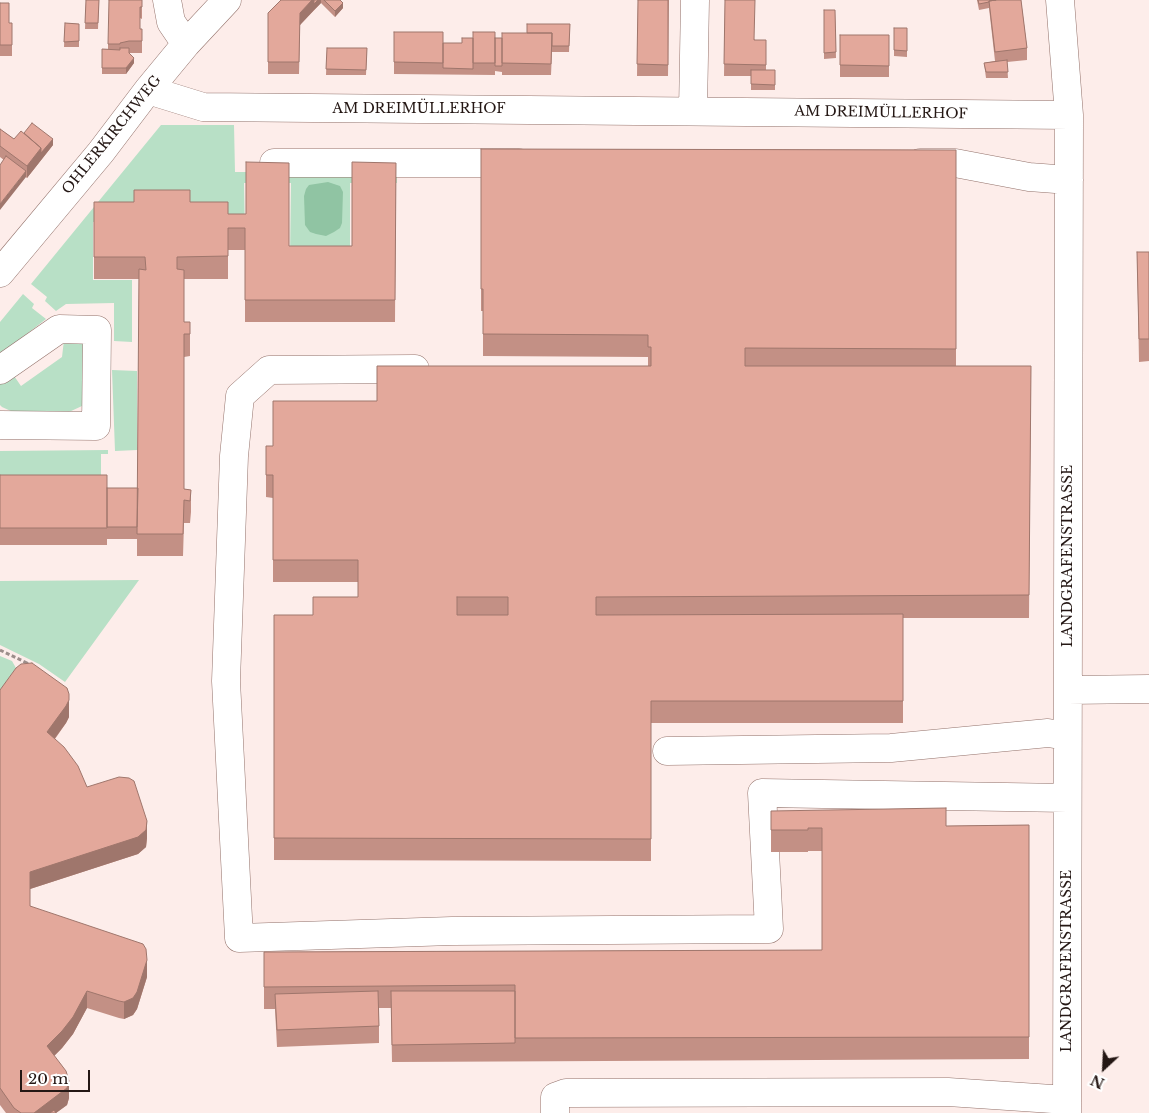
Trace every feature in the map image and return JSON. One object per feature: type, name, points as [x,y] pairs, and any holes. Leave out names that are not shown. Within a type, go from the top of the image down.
[{"type":"street","points":[[167,0],[171,22],[186,44]]},
{"type":"street","name":"OHLERKIRCHWEG","points":[[0,273],[101,152],[186,44],[227,0]]},
{"type":"street","points":[[693,111],[695,0]]},
{"type":"street","name":"LANDGRAFENSTRASSE","points":[[1060,0],[1069,115],[1067,1106]]},
{"type":"street","name":"AM DREIMÜLLERHOF","points":[[148,90],[203,107],[1069,115]]},
{"type":"street","points":[[274,164],[548,163]]},
{"type":"street","points":[[895,163],[955,163],[1029,177],[1069,180]]},
{"type":"street","points":[[0,370],[59,329],[97,330],[96,426],[0,425]]},
{"type":"street","points":[[439,369],[269,370],[240,396],[234,456],[226,681],[239,938],[452,931],[769,929],[762,793],[1068,798]]},
{"type":"street","points":[[1068,690],[1149,689]]},
{"type":"street","points":[[666,751],[891,748],[1048,733],[1068,736]]},
{"type":"street","points":[[555,1113],[555,1097],[566,1093],[871,1091],[954,1103],[1067,1106]]},
{"type":"path","points":[[0,650],[33,666]]},
{"type":"path","points":[[22,670],[27,663]]},
{"type":"shaded area","points":[[161,125],[234,125],[235,172],[397,172],[397,183],[350,183],[350,259],[290,258],[291,183],[244,183],[245,236],[93,222],[93,280],[132,280],[132,342],[114,341],[114,303],[66,304],[56,311],[45,301],[47,297],[31,284]]},
{"type":"shaded area","points":[[328,182],[340,186],[343,192],[342,223],[340,228],[326,236],[310,232],[305,225],[304,196],[309,185]]},
{"type":"shaded area","points":[[23,294],[34,304],[32,308],[46,319],[0,355],[0,322]]},
{"type":"shaded area","points":[[64,340],[85,341],[86,399],[82,406],[69,412],[13,412],[2,407],[0,405],[0,379],[12,373],[21,386],[62,357]]},
{"type":"shaded area","points":[[112,370],[137,371],[137,450],[115,451]]},
{"type":"shaded area","points":[[108,450],[108,454],[101,454],[101,484],[0,485],[0,451]]},
{"type":"shaded area","points":[[139,580],[65,682],[39,664],[0,645],[0,581]]},
{"type":"shaded area","points":[[0,656],[12,661],[16,668],[0,691]]},
{"type":"building","points":[[86,0],[99,0],[98,23],[85,23]]},
{"type":"building","points":[[109,0],[142,0],[142,7],[140,7],[140,29],[142,29],[142,41],[108,44]]},
{"type":"building","points":[[281,0],[312,0],[300,13],[299,62],[268,62],[268,13]]},
{"type":"building","points":[[324,0],[340,0],[343,3],[335,11]]},
{"type":"building","points":[[638,0],[668,0],[668,65],[637,64]]},
{"type":"building","points":[[725,0],[755,0],[754,40],[766,40],[766,65],[724,64]]},
{"type":"building","points":[[978,0],[996,0],[979,4]]},
{"type":"building","points":[[1021,0],[1027,48],[995,52],[989,1]]},
{"type":"building","points":[[0,3],[9,3],[9,23],[12,23],[12,45],[0,45]]},
{"type":"building","points":[[824,10],[835,10],[836,52],[824,53]]},
{"type":"building","points":[[65,23],[79,24],[79,41],[64,42]]},
{"type":"building","points":[[527,24],[570,24],[569,46],[552,46],[552,33],[527,33]]},
{"type":"building","points":[[894,28],[907,28],[907,51],[894,50]]},
{"type":"building","points":[[394,32],[443,32],[443,63],[394,62]]},
{"type":"building","points":[[473,32],[495,32],[495,63],[473,63]]},
{"type":"building","points":[[502,33],[552,33],[551,64],[502,63]]},
{"type":"building","points":[[840,35],[889,35],[889,66],[840,65]]},
{"type":"building","points":[[462,38],[473,38],[473,69],[443,68],[443,43],[462,43]]},
{"type":"building","points":[[495,38],[502,38],[502,66],[495,66]]},
{"type":"building","points":[[120,48],[129,48],[129,53],[134,58],[126,68],[102,68],[102,49],[120,50]]},
{"type":"building","points":[[327,48],[367,48],[366,70],[326,69]]},
{"type":"building","points":[[1007,60],[1008,72],[986,72],[984,63]]},
{"type":"building","points":[[751,70],[775,70],[775,85],[751,84]]},
{"type":"building","points":[[32,123],[53,139],[41,153],[41,148],[24,133]]},
{"type":"building","points":[[0,129],[14,139],[21,131],[41,148],[27,166],[0,146]]},
{"type":"building","points":[[481,149],[956,150],[956,349],[745,348],[745,366],[1031,366],[1029,595],[596,597],[596,615],[903,614],[903,701],[651,701],[651,839],[274,838],[274,615],[313,615],[313,597],[358,597],[358,560],[273,560],[273,475],[266,475],[266,446],[273,446],[273,401],[377,401],[377,366],[651,366],[651,347],[648,347],[648,335],[483,334],[483,289],[481,289]],"holes":[[[457,597],[508,597],[508,615],[457,615]]]},
{"type":"building","points":[[6,156],[26,171],[0,204],[0,165]]},
{"type":"building","points":[[246,162],[289,163],[289,246],[352,246],[352,162],[396,163],[395,300],[245,300],[245,228],[228,228],[228,256],[177,257],[177,269],[184,270],[184,322],[190,322],[190,334],[184,334],[184,489],[191,490],[190,501],[184,500],[183,534],[137,534],[139,269],[146,270],[145,257],[94,257],[94,202],[134,202],[134,190],[190,190],[190,202],[228,202],[228,214],[246,214]]},
{"type":"building","points":[[1137,252],[1149,252],[1149,339],[1139,339]]},
{"type":"building","points":[[0,475],[107,475],[107,528],[0,528]]},
{"type":"building","points":[[107,488],[138,488],[137,527],[107,527]]},
{"type":"building","points":[[32,663],[67,688],[69,700],[47,732],[64,747],[78,766],[87,787],[119,777],[129,778],[134,781],[147,821],[146,830],[138,837],[30,872],[30,906],[143,944],[146,949],[147,960],[137,992],[133,998],[124,1002],[87,991],[73,1017],[47,1046],[66,1071],[69,1081],[67,1088],[34,1113],[21,1113],[14,1108],[0,1088],[0,690],[16,668],[21,664]]},
{"type":"building","points":[[946,808],[946,826],[1029,825],[1029,1037],[515,1038],[515,985],[264,987],[264,952],[822,950],[822,828],[771,830],[771,811]]},
{"type":"building","points":[[378,991],[379,1026],[277,1030],[275,994]]},
{"type":"building","points":[[391,991],[515,991],[515,1043],[392,1045]]}]
